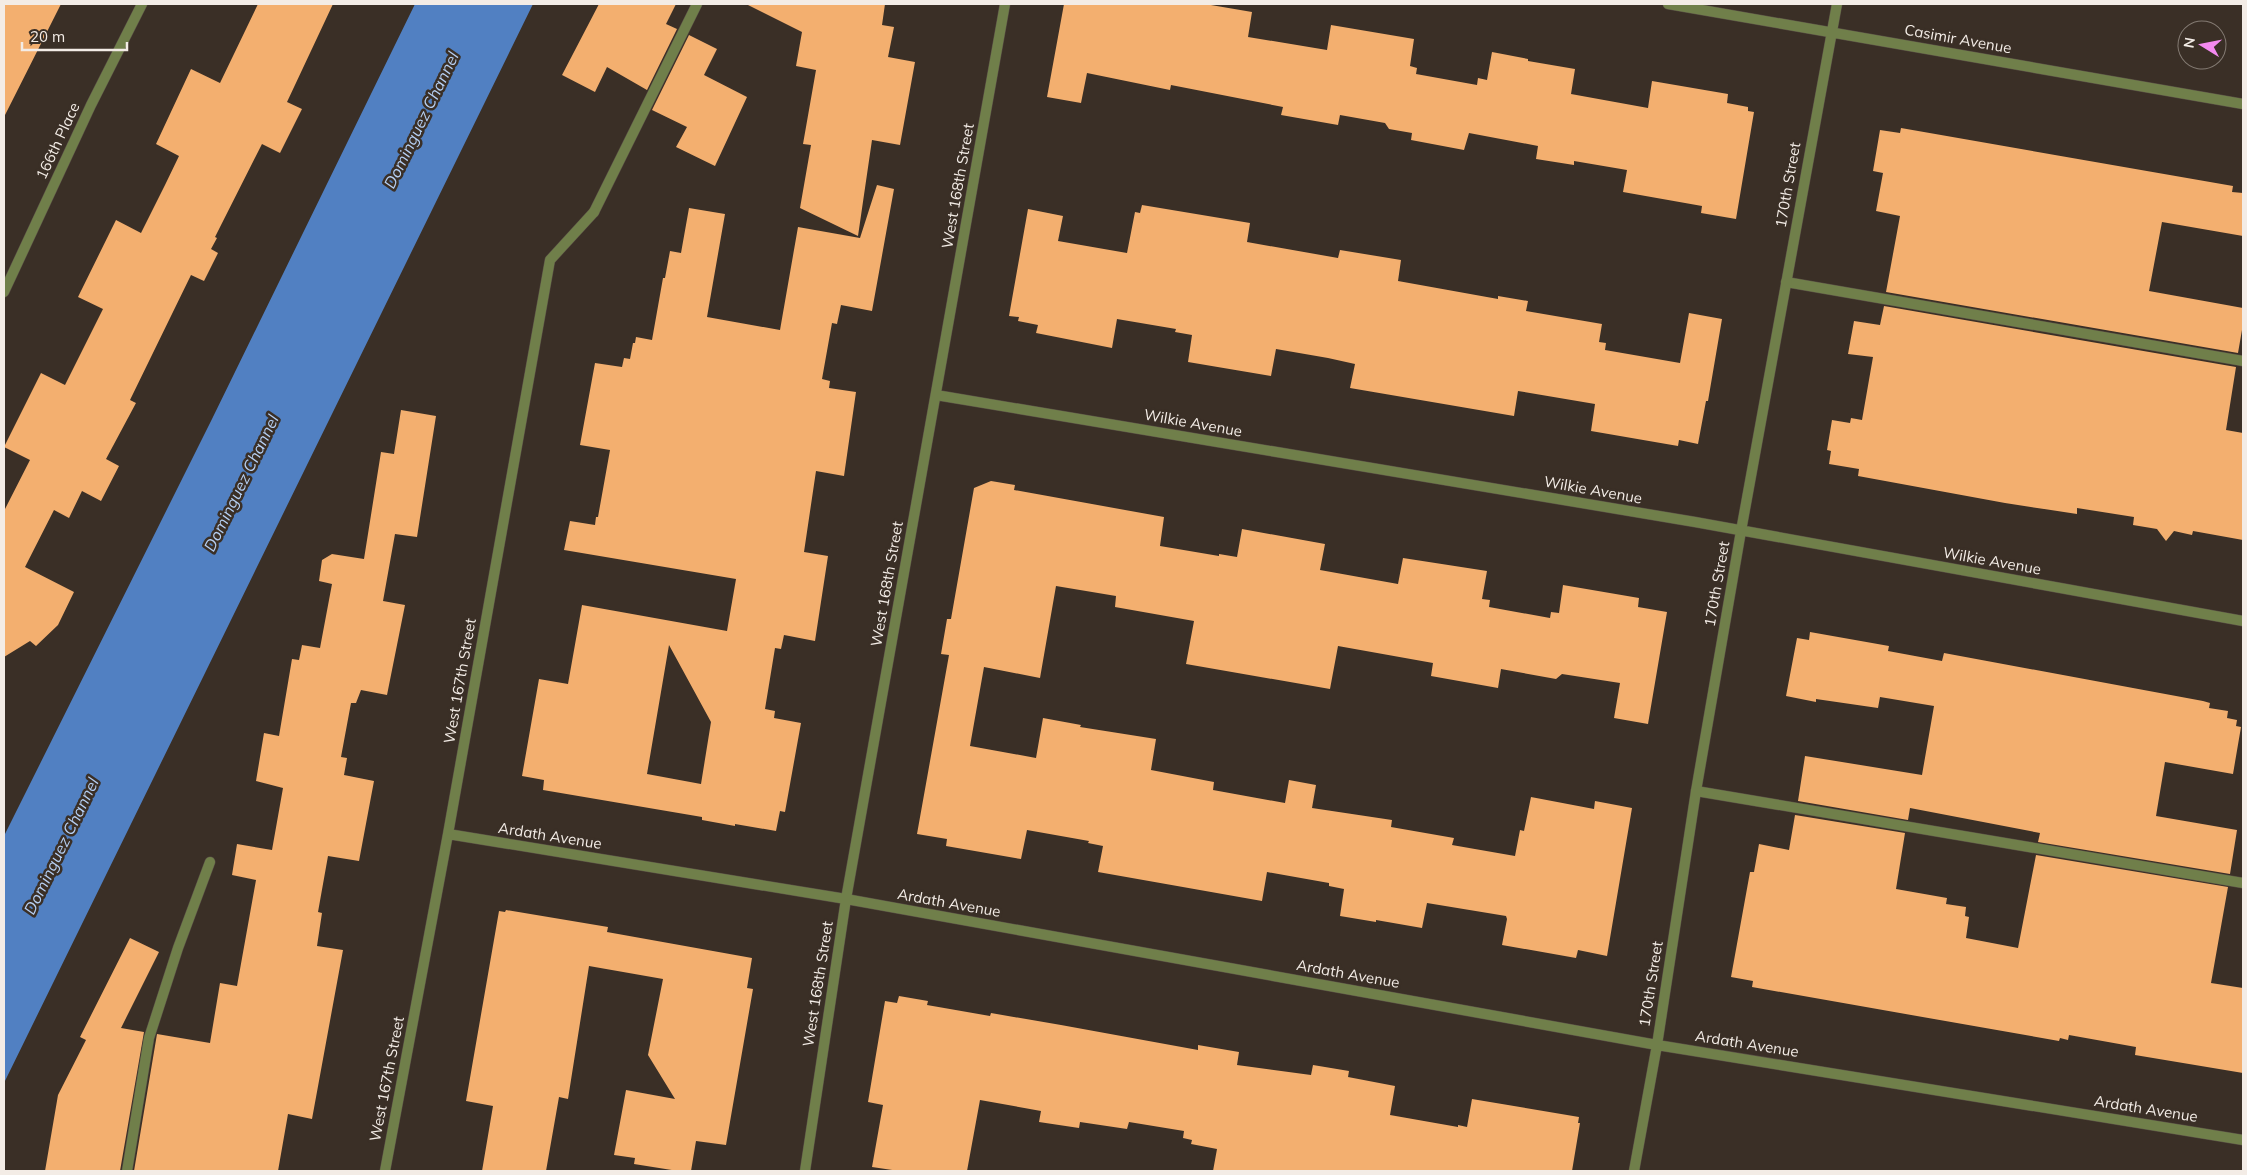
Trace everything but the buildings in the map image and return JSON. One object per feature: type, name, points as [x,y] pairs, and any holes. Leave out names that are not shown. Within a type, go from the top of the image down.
[{"type":"street","name":"166th Place","points":[[4,292],[91,105],[142,4]]},
{"type":"street","name":"West 167th Street","points":[[385,1171],[448,834],[550,260],[594,212],[697,4]]},
{"type":"street","name":"West 168th Street","points":[[805,1171],[846,899],[1005,4]]},
{"type":"street","name":"Casimir Avenue","points":[[1668,4],[2243,104]]},
{"type":"street","name":"170th Street","points":[[1634,1171],[1658,1045],[1696,791],[1741,531],[1837,4]]},
{"type":"street","points":[[1786,282],[2243,361]]},
{"type":"street","name":"Wilkie Avenue","points":[[936,395],[1741,531],[2243,621]]},
{"type":"street","points":[[1696,791],[2243,883]]},
{"type":"street","name":"Ardath Avenue","points":[[448,834],[846,899],[1658,1045],[2243,1140]]},
{"type":"street","points":[[127,1171],[149,1038],[178,948],[210,862]]},
{"type":"water","name":"Dominguez Channel","points":[[415,4],[533,4],[4,1083],[4,836],[212,419]]}]
